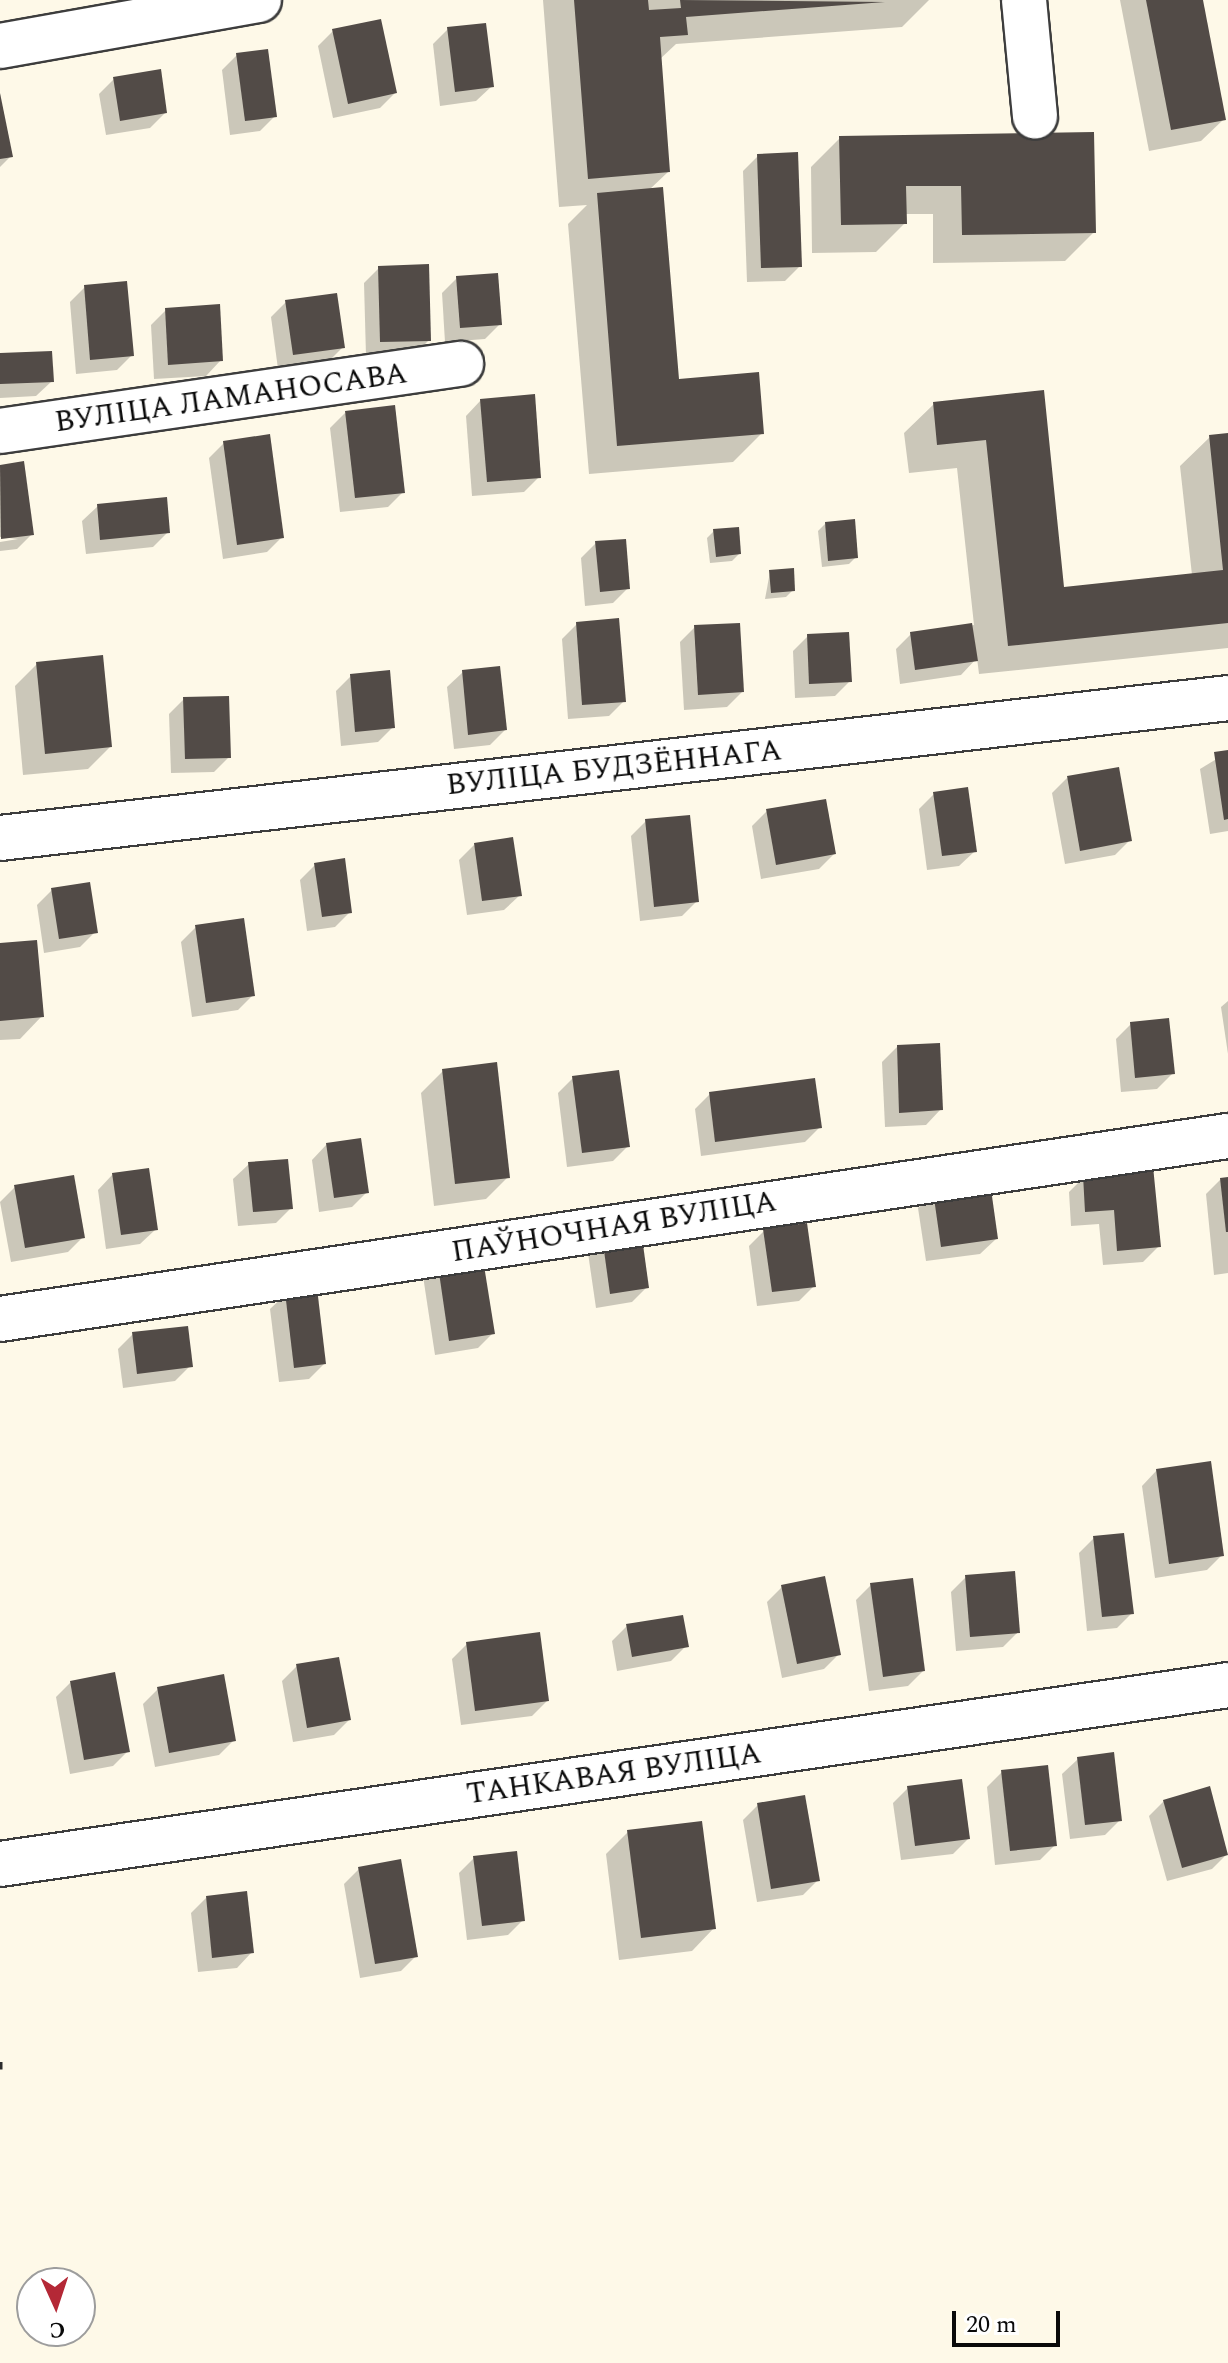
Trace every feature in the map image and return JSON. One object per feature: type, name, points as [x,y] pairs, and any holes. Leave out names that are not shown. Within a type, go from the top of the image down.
[{"type":"street","points":[[0,46],[259,0]]},
{"type":"street","points":[[1024,0],[1035,116]]},
{"type":"street","name":"ВУЛІЦА ЛАМАНОСАВА","points":[[0,431],[461,364]]},
{"type":"street","name":"ВУЛІЦА БУДЗЁННАГА","points":[[0,838],[1228,698]]},
{"type":"street","name":"ПАЎНОЧНАЯ ВУЛІЦА","points":[[0,1319],[1228,1136]]},
{"type":"street","name":"ТАНКАВАЯ ВУЛІЦА","points":[[0,1864],[1228,1685]]},
{"type":"path","points":[[0,2061],[0,2069]]},
{"type":"building","points":[[574,0],[648,0],[649,10],[681,8],[680,0],[885,2],[686,17],[688,35],[660,37],[670,172],[588,179]]},
{"type":"building","points":[[1146,0],[1203,0],[1226,120],[1171,130]]},
{"type":"building","points":[[381,19],[397,93],[348,104],[332,29]]},
{"type":"building","points":[[486,23],[494,87],[455,92],[447,27]]},
{"type":"building","points":[[268,49],[277,117],[245,121],[236,53]]},
{"type":"building","points":[[161,69],[167,113],[120,121],[113,77]]},
{"type":"building","points":[[0,93],[13,157],[0,159]]},
{"type":"building","points":[[1094,132],[1096,233],[962,235],[961,186],[906,186],[907,224],[841,225],[839,136]]},
{"type":"building","points":[[798,152],[802,267],[761,268],[757,154]]},
{"type":"building","points":[[663,187],[679,379],[759,372],[764,434],[617,446],[597,193]]},
{"type":"building","points":[[429,264],[431,341],[380,342],[378,266]]},
{"type":"building","points":[[498,273],[502,325],[460,328],[456,276]]},
{"type":"building","points":[[127,281],[134,356],[90,360],[84,285]]},
{"type":"building","points":[[337,293],[345,348],[293,355],[285,300]]},
{"type":"building","points":[[220,304],[223,361],[168,365],[165,308]]},
{"type":"building","points":[[52,351],[54,382],[0,384],[0,353]]},
{"type":"building","points":[[1044,390],[1064,587],[1223,570],[1209,435],[1228,433],[1228,623],[1008,646],[986,440],[937,445],[933,402]]},
{"type":"building","points":[[535,394],[541,478],[487,482],[480,399]]},
{"type":"building","points":[[395,405],[405,493],[355,498],[345,411]]},
{"type":"building","points":[[270,434],[284,538],[237,545],[223,441]]},
{"type":"building","points":[[24,461],[34,535],[1,539],[0,465]]},
{"type":"building","points":[[167,497],[170,533],[100,540],[97,504]]},
{"type":"building","points":[[855,519],[858,558],[828,561],[825,522]]},
{"type":"building","points":[[739,527],[741,554],[716,557],[713,529]]},
{"type":"building","points":[[626,539],[630,589],[600,592],[595,541]]},
{"type":"building","points":[[794,568],[795,591],[771,593],[769,570]]},
{"type":"building","points":[[619,618],[626,702],[582,705],[576,622]]},
{"type":"building","points":[[740,623],[744,692],[698,695],[694,625]]},
{"type":"building","points":[[972,623],[978,661],[915,670],[910,632]]},
{"type":"building","points":[[849,632],[852,682],[809,684],[807,634]]},
{"type":"building","points":[[103,655],[112,747],[45,754],[36,662]]},
{"type":"building","points":[[500,666],[507,730],[468,735],[462,670]]},
{"type":"building","points":[[390,670],[395,728],[355,732],[350,674]]},
{"type":"building","points":[[229,696],[231,758],[185,759],[183,697]]},
{"type":"building","points":[[1228,750],[1228,819],[1224,820],[1214,752]]},
{"type":"building","points":[[1119,767],[1132,841],[1080,851],[1067,776]]},
{"type":"building","points":[[968,787],[977,852],[942,856],[933,792]]},
{"type":"building","points":[[826,799],[836,854],[776,865],[766,809]]},
{"type":"building","points":[[690,815],[699,902],[654,907],[645,819]]},
{"type":"building","points":[[513,837],[522,896],[482,901],[474,843]]},
{"type":"building","points":[[345,858],[352,913],[322,917],[314,863]]},
{"type":"building","points":[[90,882],[98,933],[59,939],[51,888]]},
{"type":"building","points":[[244,918],[255,996],[206,1003],[195,925]]},
{"type":"building","points":[[37,940],[44,1017],[0,1021],[0,943]]},
{"type":"building","points":[[1169,1018],[1175,1074],[1135,1078],[1130,1022]]},
{"type":"building","points":[[940,1043],[943,1110],[899,1113],[897,1045]]},
{"type":"building","points":[[497,1062],[510,1178],[455,1184],[442,1069]]},
{"type":"building","points":[[619,1070],[630,1147],[582,1153],[572,1076]]},
{"type":"building","points":[[815,1078],[822,1128],[715,1142],[709,1092]]},
{"type":"building","points":[[361,1138],[369,1193],[334,1198],[326,1143]]},
{"type":"building","points":[[288,1159],[293,1209],[253,1212],[248,1162]]},
{"type":"building","points":[[1153,1166],[1161,1247],[1117,1251],[1114,1210],[1085,1212],[1083,1175]]},
{"type":"building","points":[[149,1168],[158,1230],[121,1235],[112,1173]]},
{"type":"building","points":[[74,1175],[85,1238],[25,1248],[14,1185]]},
{"type":"building","points":[[1228,1177],[1228,1232],[1226,1232],[1220,1178]]},
{"type":"building","points":[[990,1182],[998,1239],[941,1247],[933,1191]]},
{"type":"building","points":[[807,1223],[816,1287],[772,1292],[763,1229]]},
{"type":"building","points":[[641,1230],[649,1288],[610,1294],[602,1236]]},
{"type":"building","points":[[482,1253],[495,1334],[449,1341],[437,1259]]},
{"type":"building","points":[[317,1288],[326,1364],[294,1368],[285,1292]]},
{"type":"building","points":[[188,1326],[193,1367],[137,1374],[132,1332]]},
{"type":"building","points":[[1211,1461],[1224,1556],[1169,1564],[1156,1469]]},
{"type":"building","points":[[1124,1533],[1134,1614],[1102,1617],[1093,1536]]},
{"type":"building","points":[[1015,1571],[1020,1633],[970,1637],[965,1575]]},
{"type":"building","points":[[825,1576],[841,1655],[797,1664],[781,1585]]},
{"type":"building","points":[[913,1578],[925,1671],[883,1677],[870,1583]]},
{"type":"building","points":[[683,1615],[689,1647],[632,1657],[626,1624]]},
{"type":"building","points":[[540,1632],[549,1701],[475,1711],[466,1642]]},
{"type":"building","points":[[339,1657],[351,1720],[307,1728],[296,1664]]},
{"type":"building","points":[[115,1672],[130,1752],[84,1760],[70,1681]]},
{"type":"building","points":[[224,1674],[236,1741],[169,1753],[157,1687]]},
{"type":"building","points":[[1114,1752],[1122,1821],[1085,1825],[1077,1757]]},
{"type":"building","points":[[1048,1765],[1057,1846],[1010,1851],[1001,1770]]},
{"type":"building","points":[[962,1779],[970,1839],[915,1846],[907,1786]]},
{"type":"building","points":[[1210,1786],[1228,1855],[1182,1868],[1163,1800]]},
{"type":"building","points":[[805,1795],[820,1881],[771,1889],[757,1803]]},
{"type":"building","points":[[702,1821],[716,1929],[641,1938],[627,1830]]},
{"type":"building","points":[[517,1851],[525,1921],[482,1926],[473,1856]]},
{"type":"building","points":[[401,1859],[418,1957],[375,1964],[358,1867]]},
{"type":"building","points":[[247,1891],[254,1953],[212,1958],[206,1896]]}]
